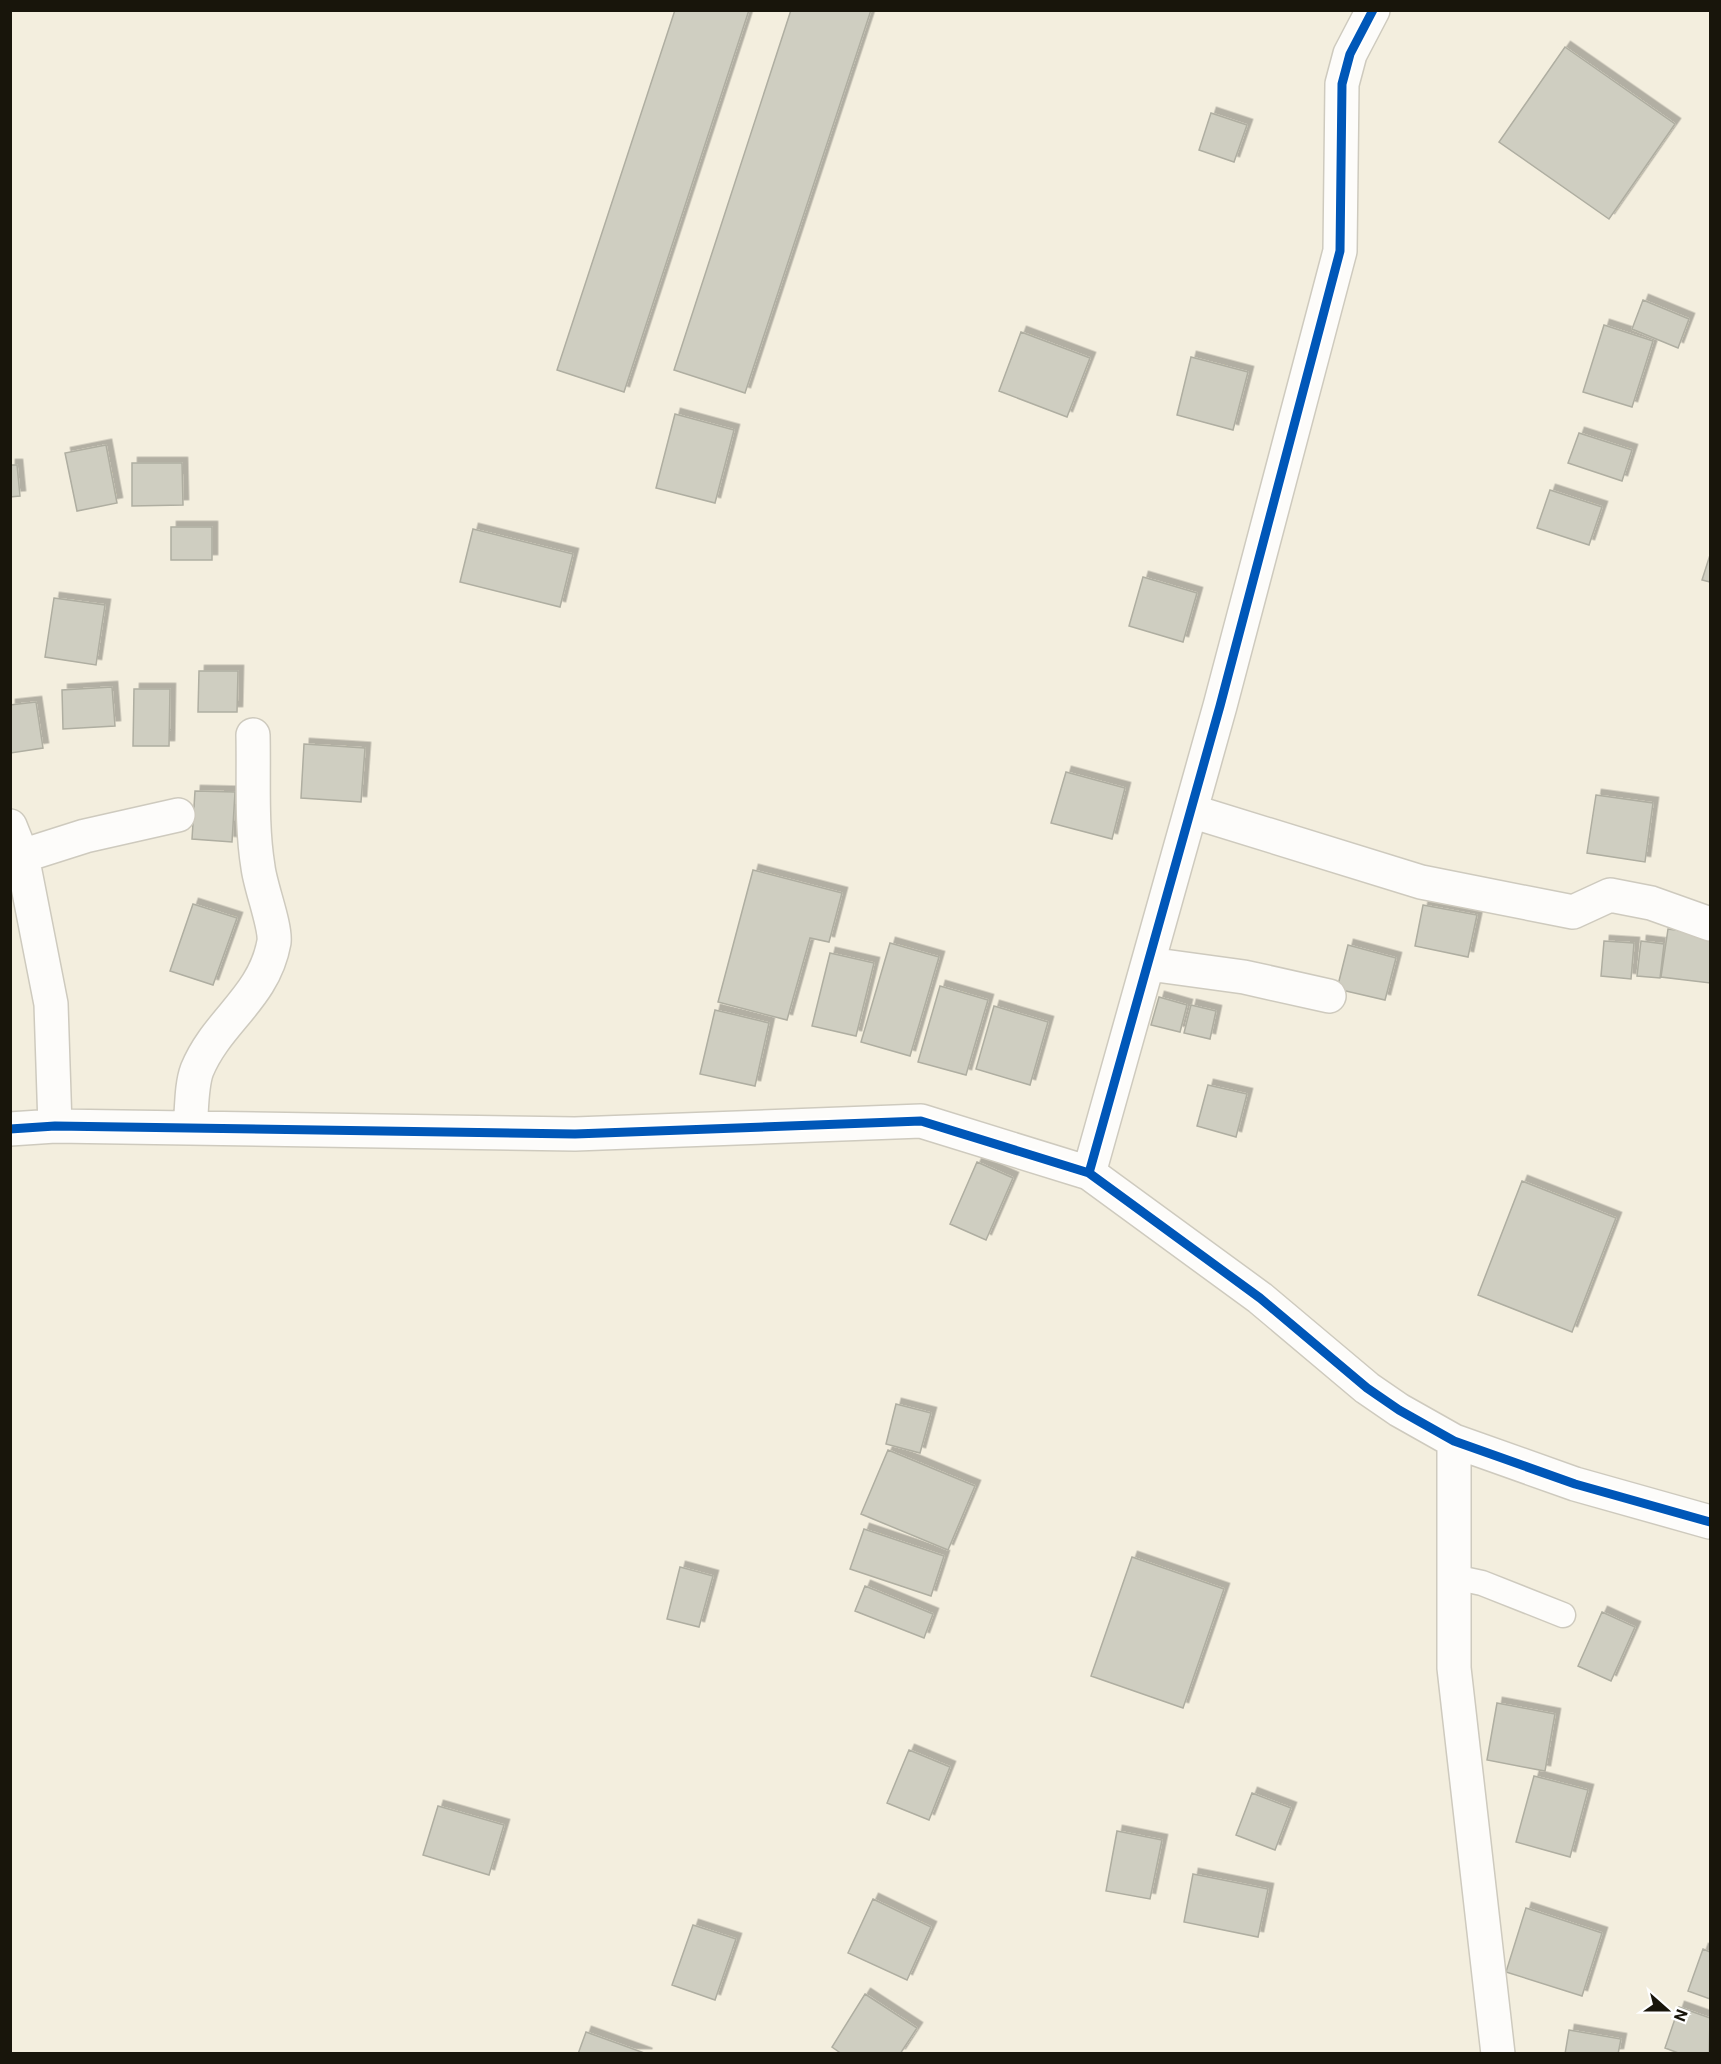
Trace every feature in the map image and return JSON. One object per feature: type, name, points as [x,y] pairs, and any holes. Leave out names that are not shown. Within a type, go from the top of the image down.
[{"type":"street","points":[[1089,1173],[1191,811],[1340,251],[1342,84],[1350,54],[1373,10]]},
{"type":"street","points":[[190,1128],[197,1071],[216,1038],[242,1009],[263,979],[274,940],[258,867],[253,735]]},
{"type":"street","points":[[1191,811],[1421,882],[1573,912],[1610,895],[1651,903],[1710,924]]},
{"type":"street","points":[[22,856],[86,836],[178,815]]},
{"type":"street","points":[[10,826],[22,856],[51,1004],[56,1126]]},
{"type":"street","points":[[1149,964],[1244,977],[1329,996]]},
{"type":"street","points":[[10,1129],[56,1126],[575,1134],[921,1121],[1089,1173],[1260,1298],[1367,1388],[1399,1410],[1454,1441],[1575,1484],[1710,1522]]},
{"type":"street","points":[[1454,1441],[1455,1668],[1498,2054]]},
{"type":"lane","points":[[1454,1577],[1482,1583],[1563,1615]]},
{"type":"building","points":[[675,10],[749,10],[624,392],[557,370]]},
{"type":"building","points":[[791,10],[871,10],[745,393],[674,370]]},
{"type":"building","points":[[1565,47],[1675,124],[1609,219],[1499,142]]},
{"type":"building","points":[[1211,113],[1247,125],[1234,162],[1199,150]]},
{"type":"building","points":[[1643,300],[1689,319],[1678,348],[1632,329]]},
{"type":"building","points":[[1604,325],[1653,341],[1632,407],[1583,392]]},
{"type":"building","points":[[1021,332],[1090,358],[1067,417],[999,391]]},
{"type":"building","points":[[1191,357],[1248,372],[1233,430],[1177,415]]},
{"type":"building","points":[[675,414],[734,430],[715,503],[656,488]]},
{"type":"building","points":[[1579,433],[1632,450],[1622,481],[1568,463]]},
{"type":"building","points":[[106,445],[117,503],[77,511],[65,453]]},
{"type":"building","points":[[132,463],[182,463],[183,505],[132,506]]},
{"type":"building","points":[[10,465],[17,465],[20,496],[10,497]]},
{"type":"building","points":[[1550,490],[1602,507],[1589,545],[1537,528]]},
{"type":"building","points":[[171,527],[212,527],[212,560],[171,560]]},
{"type":"building","points":[[473,529],[573,554],[560,607],[460,582]]},
{"type":"building","points":[[1710,555],[1710,582],[1702,580]]},
{"type":"building","points":[[1143,577],[1197,593],[1183,642],[1129,626]]},
{"type":"building","points":[[54,598],[105,605],[96,665],[45,657]]},
{"type":"building","points":[[199,671],[238,671],[237,712],[198,712]]},
{"type":"building","points":[[112,687],[115,726],[63,729],[62,690]]},
{"type":"building","points":[[134,689],[170,689],[169,746],[133,746]]},
{"type":"building","points":[[36,702],[43,748],[11,753],[10,705]]},
{"type":"building","points":[[304,744],[365,748],[361,802],[301,798]]},
{"type":"building","points":[[1066,772],[1125,788],[1112,839],[1051,823]]},
{"type":"building","points":[[195,791],[235,792],[232,842],[192,839]]},
{"type":"building","points":[[1596,795],[1653,803],[1645,862],[1587,853]]},
{"type":"building","points":[[753,870],[842,893],[829,942],[810,938],[787,1020],[718,1002]]},
{"type":"building","points":[[193,904],[237,918],[213,985],[170,971]]},
{"type":"building","points":[[1423,905],[1477,915],[1468,957],[1415,946]]},
{"type":"building","points":[[1668,929],[1710,935],[1710,983],[1661,977]]},
{"type":"building","points":[[1604,941],[1634,943],[1631,979],[1601,976]]},
{"type":"building","points":[[1641,941],[1664,944],[1660,978],[1637,976]]},
{"type":"building","points":[[890,943],[939,957],[910,1056],[861,1042]]},
{"type":"building","points":[[1348,945],[1396,958],[1385,1000],[1337,989]]},
{"type":"building","points":[[830,953],[874,963],[856,1036],[812,1026]]},
{"type":"building","points":[[940,986],[988,1000],[966,1075],[918,1062]]},
{"type":"building","points":[[1159,997],[1187,1005],[1180,1032],[1151,1025]]},
{"type":"building","points":[[1191,1005],[1216,1011],[1210,1039],[1184,1033]]},
{"type":"building","points":[[994,1006],[1048,1022],[1030,1085],[976,1069]]},
{"type":"building","points":[[715,1010],[769,1023],[755,1086],[700,1074]]},
{"type":"building","points":[[1208,1085],[1247,1094],[1236,1137],[1197,1126]]},
{"type":"building","points":[[977,1162],[1013,1178],[986,1240],[950,1224]]},
{"type":"building","points":[[1522,1181],[1616,1218],[1572,1332],[1478,1295]]},
{"type":"building","points":[[896,1404],[931,1413],[920,1453],[886,1444]]},
{"type":"building","points":[[888,1450],[975,1486],[948,1550],[861,1514]]},
{"type":"building","points":[[864,1529],[944,1556],[931,1596],[850,1569]]},
{"type":"building","points":[[1132,1557],[1224,1589],[1183,1708],[1091,1676]]},
{"type":"building","points":[[680,1567],[713,1576],[699,1627],[667,1619]]},
{"type":"building","points":[[865,1586],[933,1614],[924,1638],[855,1611]]},
{"type":"building","points":[[1602,1612],[1635,1627],[1611,1681],[1578,1666]]},
{"type":"building","points":[[1497,1703],[1555,1714],[1545,1771],[1487,1760]]},
{"type":"building","points":[[909,1750],[950,1767],[929,1820],[887,1803]]},
{"type":"building","points":[[1534,1776],[1588,1790],[1570,1857],[1516,1842]]},
{"type":"building","points":[[1252,1793],[1291,1808],[1275,1850],[1236,1835]]},
{"type":"building","points":[[438,1806],[504,1825],[489,1875],[423,1855]]},
{"type":"building","points":[[1117,1831],[1162,1840],[1150,1899],[1106,1891]]},
{"type":"building","points":[[1193,1874],[1268,1889],[1258,1937],[1184,1922]]},
{"type":"building","points":[[873,1899],[931,1927],[907,1980],[848,1953]]},
{"type":"building","points":[[1526,1908],[1602,1933],[1582,1996],[1506,1972]]},
{"type":"building","points":[[693,1925],[736,1939],[715,2000],[672,1985]]},
{"type":"building","points":[[1703,1949],[1710,1952],[1710,1999],[1688,1991]]},
{"type":"building","points":[[865,1994],[917,2028],[900,2054],[842,2054],[832,2047]]},
{"type":"building","points":[[1679,2007],[1710,2018],[1709,2054],[1681,2054],[1665,2048]]},
{"type":"building","points":[[1569,2030],[1621,2039],[1618,2054],[1565,2054]]},
{"type":"building","points":[[586,2032],[647,2054],[578,2054]]},
{"type":"cycle path","points":[[1089,1173],[1220,706],[1340,251],[1342,84],[1350,54],[1373,10]]},
{"type":"cycle path","points":[[10,1129],[55,1126],[575,1134],[921,1121],[1089,1173],[1260,1298],[1367,1388],[1399,1410],[1454,1441],[1575,1484],[1710,1522]]}]
